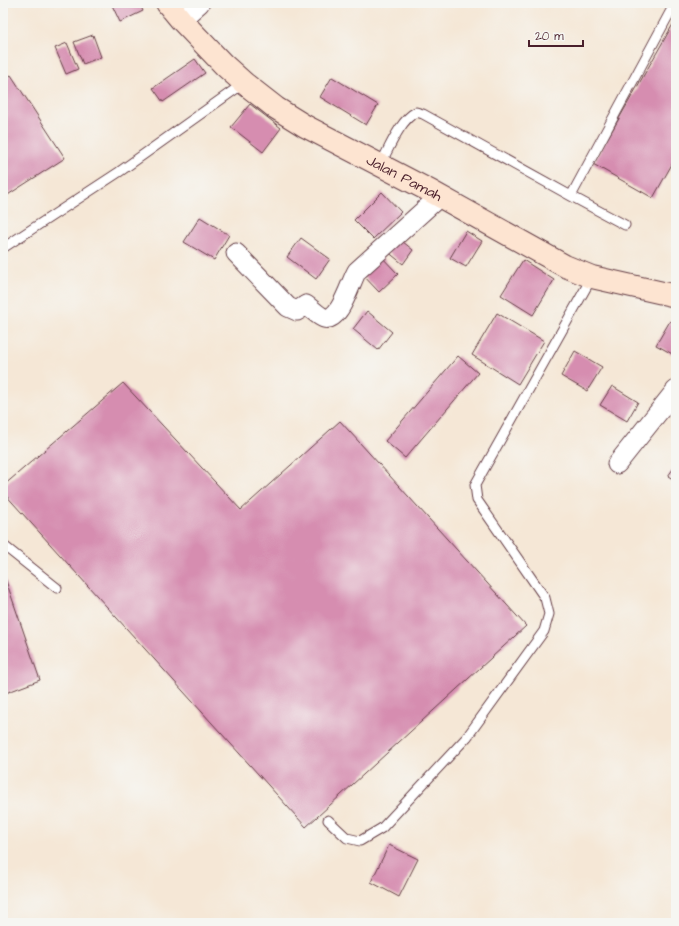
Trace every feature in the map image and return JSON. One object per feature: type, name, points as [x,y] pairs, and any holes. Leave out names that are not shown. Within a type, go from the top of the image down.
[{"type":"street","name":"Jalan Pamah","points":[[167,3],[224,65],[276,108],[296,120],[440,196],[566,266],[592,277],[676,296]]},
{"type":"street","points":[[181,20],[200,3]]},
{"type":"street","points":[[236,253],[288,307],[297,311],[306,305],[325,318],[328,318],[337,313],[349,291],[357,271],[440,196]]},
{"type":"street","points":[[617,464],[676,390]]},
{"type":"lane","points":[[571,196],[675,3]]},
{"type":"lane","points":[[3,248],[119,172],[244,83]]},
{"type":"lane","points":[[380,165],[404,122],[411,114],[416,112],[423,114],[625,225]]},
{"type":"lane","points":[[328,820],[347,838],[360,841],[382,828],[467,737],[544,631],[549,614],[546,598],[477,500],[475,484],[592,277]]},
{"type":"lane","points":[[3,545],[57,588]]},
{"type":"building","points":[[111,3],[139,3],[143,11],[120,22]]},
{"type":"building","points":[[676,19],[676,157],[653,198],[593,164]]},
{"type":"building","points":[[93,35],[101,57],[83,64],[74,42]]},
{"type":"building","points":[[67,43],[78,69],[66,74],[55,48]]},
{"type":"building","points":[[195,59],[205,73],[163,102],[153,88]]},
{"type":"building","points":[[11,75],[65,158],[3,198],[3,80]]},
{"type":"building","points":[[332,77],[378,105],[366,125],[320,97]]},
{"type":"building","points":[[250,104],[281,128],[263,152],[231,127]]},
{"type":"building","points":[[382,192],[401,212],[373,239],[354,220]]},
{"type":"building","points":[[200,217],[229,235],[214,260],[184,242]]},
{"type":"building","points":[[466,231],[482,241],[466,267],[450,258]]},
{"type":"building","points":[[397,237],[413,250],[403,264],[387,251]]},
{"type":"building","points":[[301,238],[330,259],[316,279],[287,257]]},
{"type":"building","points":[[379,254],[398,274],[379,292],[360,272]]},
{"type":"building","points":[[523,260],[554,280],[533,315],[501,295]]},
{"type":"building","points":[[367,311],[392,332],[378,350],[353,329]]},
{"type":"building","points":[[497,313],[544,341],[518,384],[472,355]]},
{"type":"building","points":[[670,321],[676,324],[676,356],[656,345]]},
{"type":"building","points":[[575,351],[602,367],[587,391],[561,376]]},
{"type":"building","points":[[458,356],[478,373],[405,458],[385,441]]},
{"type":"building","points":[[123,383],[241,510],[340,421],[526,626],[306,827],[3,492],[3,486]]},
{"type":"building","points":[[612,386],[638,402],[627,421],[600,405]]},
{"type":"building","points":[[676,465],[676,481],[668,476]]},
{"type":"building","points":[[3,572],[40,680],[3,694]]},
{"type":"building","points":[[389,845],[418,859],[399,897],[371,882]]}]
